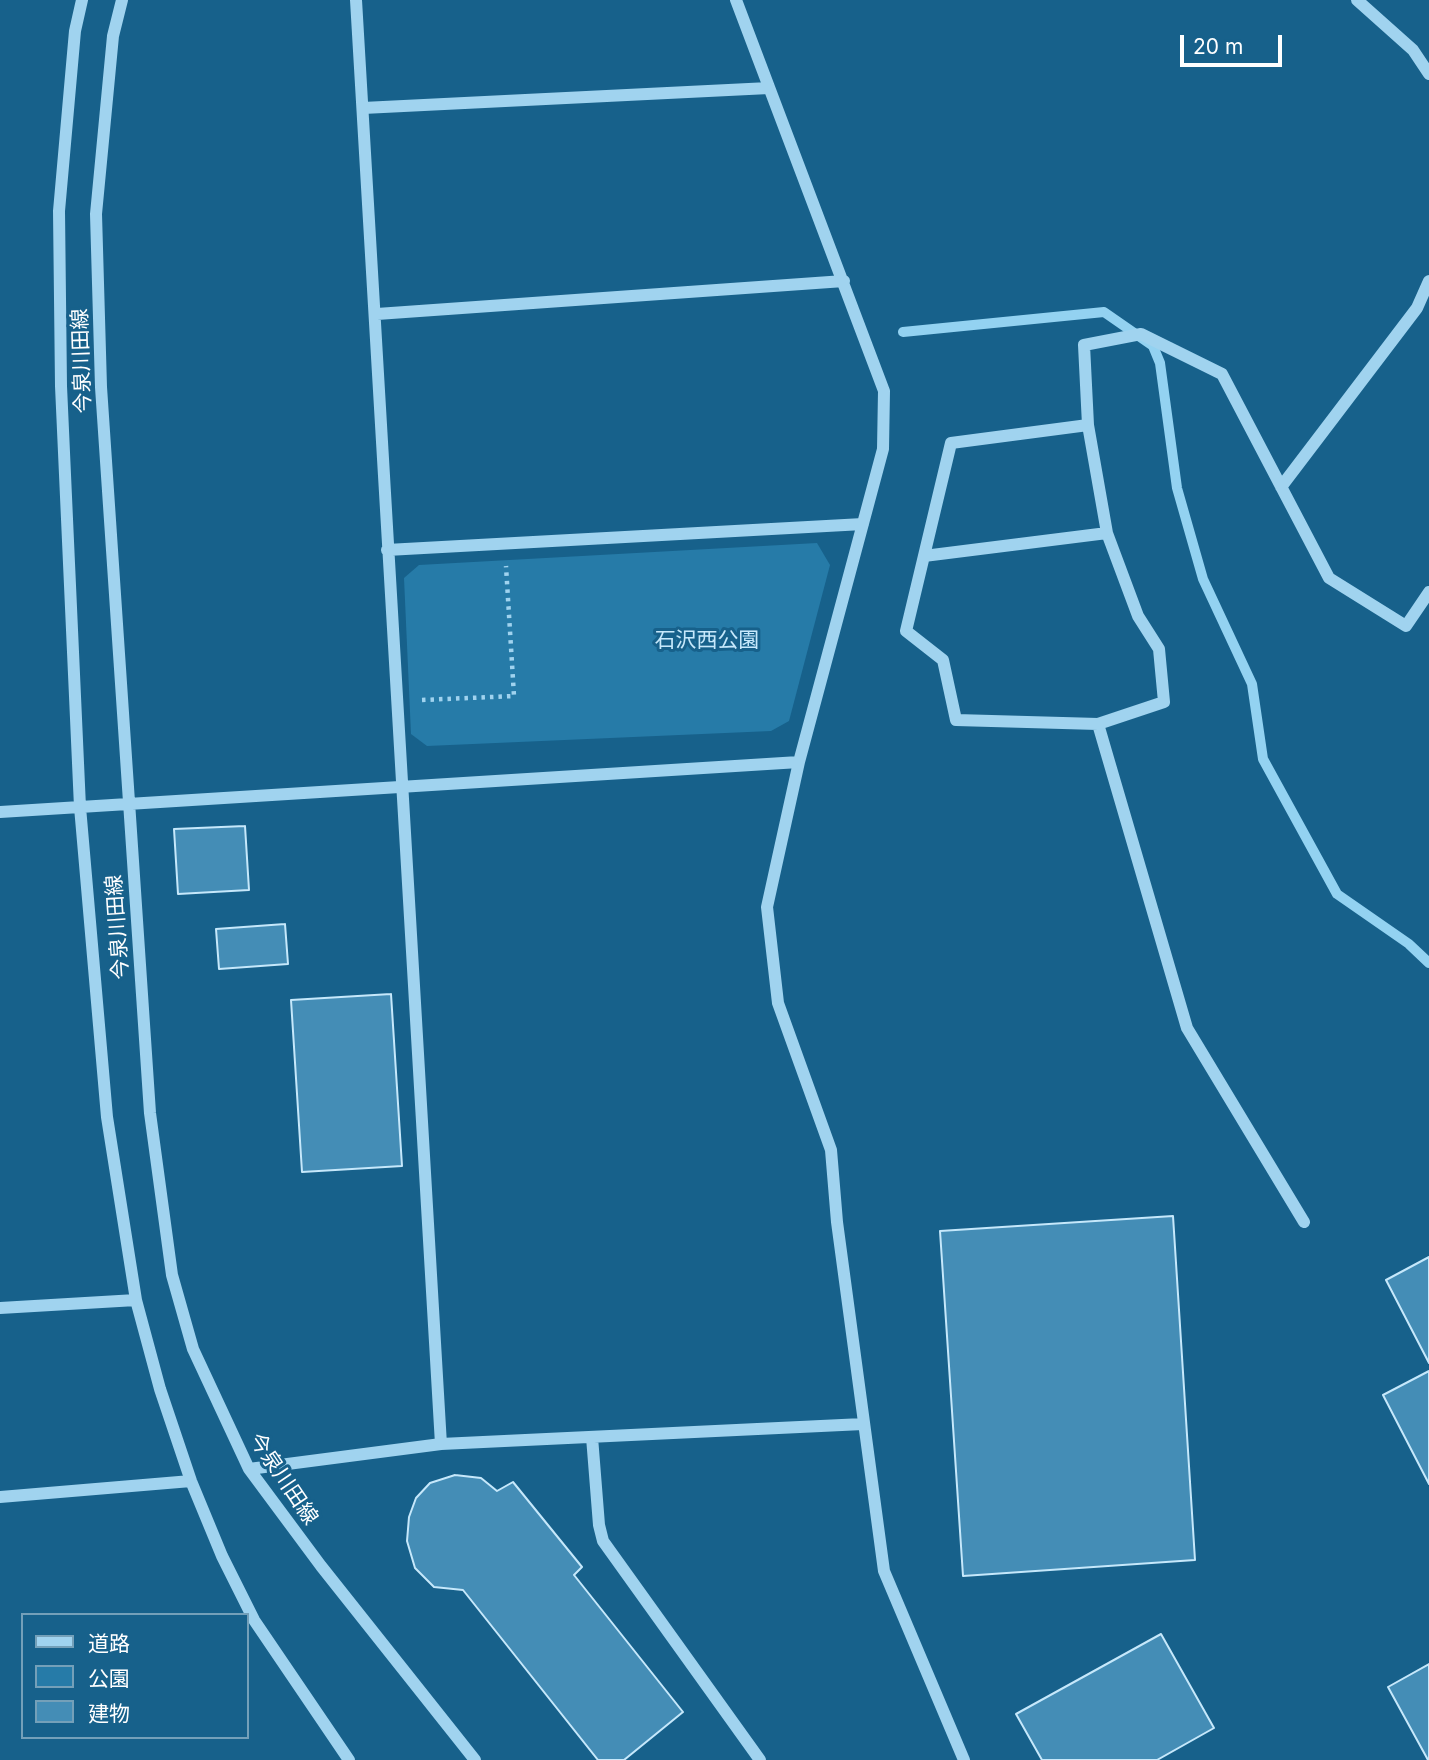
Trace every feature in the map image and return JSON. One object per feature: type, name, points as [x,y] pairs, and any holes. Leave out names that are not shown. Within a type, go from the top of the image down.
[{"type":"street","name":"今泉川田線","points":[[82,0],[75,31],[59,211],[61,386],[80,807],[107,1117],[136,1300],[160,1389],[191,1481],[222,1556],[254,1620],[349,1760]]},
{"type":"street","name":"今泉川田線","points":[[122,0],[113,36],[96,214],[101,387],[150,1112],[172,1275],[192,1349],[249,1469],[321,1566],[475,1760]]},
{"type":"street","points":[[356,0],[377,314],[400,786],[441,1444]]},
{"type":"street","points":[[736,0],[884,391],[883,449],[799,762],[767,907],[778,1003],[831,1150],[837,1222],[884,1571],[964,1760]]},
{"type":"street","points":[[1357,0],[1413,50],[1429,74]]},
{"type":"street","points":[[363,108],[769,88]]},
{"type":"street","points":[[377,314],[844,281]]},
{"type":"street","points":[[1282,487],[1417,308],[1429,281]]},
{"type":"street","points":[[1088,425],[951,443],[906,631],[943,660],[956,720],[1098,724],[1164,702],[1159,649],[1138,616],[1107,533],[1088,425],[1084,345],[1141,334],[1222,374],[1329,578],[1406,626],[1429,593]]},
{"type":"street","points":[[387,550],[863,524]]},
{"type":"street","points":[[924,556],[1107,533]]},
{"type":"street","points":[[1098,724],[1187,1028],[1304,1222]]},
{"type":"street","points":[[0,812],[799,762]]},
{"type":"street","points":[[0,1308],[136,1300]]},
{"type":"street","points":[[249,1469],[441,1444],[863,1424]]},
{"type":"street","points":[[592,1437],[599,1525],[603,1541],[760,1760]]},
{"type":"street","points":[[0,1497],[191,1481]]},
{"type":"path","points":[[422,700],[514,696],[505,544]]},
{"type":"green space","name":"石沢西公園","points":[[817,543],[830,565],[789,721],[771,731],[427,746],[411,734],[404,578],[419,565]]},
{"type":"building","points":[[245,826],[249,890],[178,894],[174,829]]},
{"type":"building","points":[[285,924],[288,964],[219,969],[216,929]]},
{"type":"building","points":[[391,994],[402,1166],[302,1172],[291,1000]]},
{"type":"building","points":[[1173,1216],[1195,1560],[963,1576],[940,1231]]},
{"type":"building","points":[[1429,1257],[1429,1363],[1386,1280]]},
{"type":"building","points":[[1429,1371],[1429,1484],[1383,1395]]},
{"type":"building","points":[[455,1475],[481,1478],[497,1491],[513,1482],[582,1567],[574,1575],[683,1712],[624,1760],[598,1760],[463,1590],[434,1587],[415,1568],[407,1541],[409,1517],[416,1498],[430,1483]]},
{"type":"building","points":[[1161,1634],[1214,1728],[1157,1760],[1042,1760],[1016,1714]]},
{"type":"building","points":[[1429,1664],[1429,1760],[1428,1760],[1388,1687]]},
{"type":"waterway","points":[[903,332],[1104,312],[1153,346],[1160,363],[1177,488],[1203,579],[1252,684],[1263,759],[1337,894],[1409,944],[1429,963]]}]
